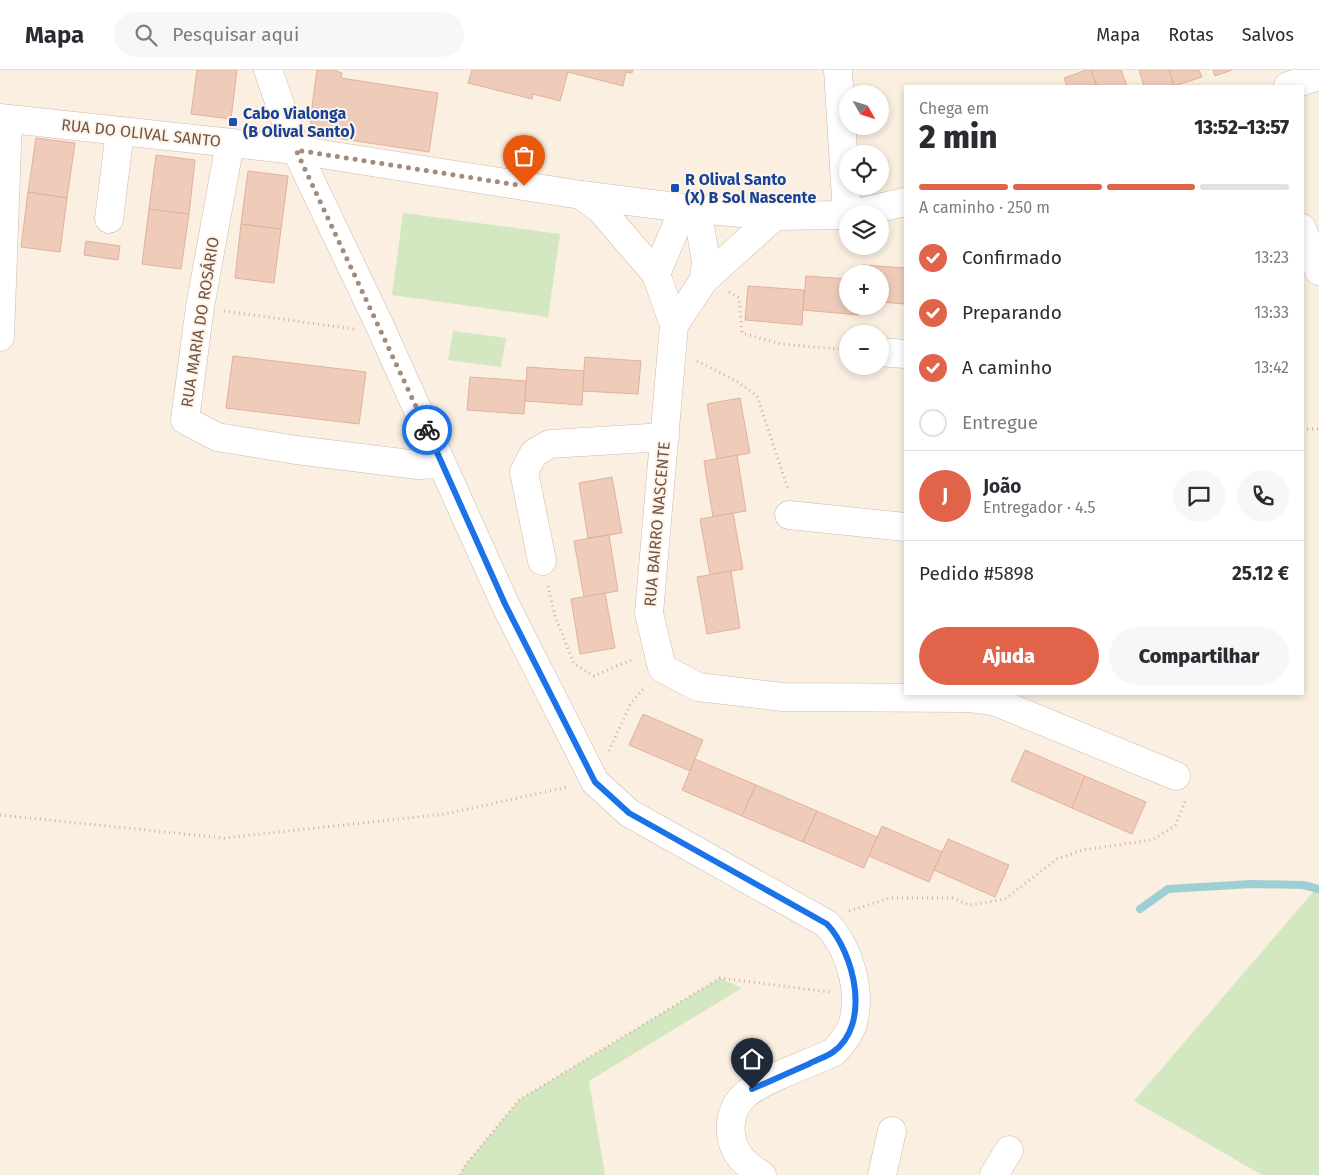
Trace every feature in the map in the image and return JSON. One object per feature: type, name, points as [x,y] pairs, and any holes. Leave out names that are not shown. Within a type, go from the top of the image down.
[{"type":"street","points":[[268,70],[296,150],[379,324],[505,604],[595,782],[629,813],[827,924],[835,933],[847,954],[855,996],[853,1023],[848,1034],[834,1052],[752,1089],[737,1104],[730,1128],[732,1141],[741,1160],[762,1175]]},
{"type":"street","points":[[838,70],[848,205]]},
{"type":"street","points":[[1291,85],[1319,76]]},
{"type":"street","points":[[0,337],[4,118]]},
{"type":"street","name":"RUA DO OLIVAL SANTO","points":[[4,118],[296,150],[581,194],[691,208],[775,216],[839,215]]},
{"type":"street","points":[[109,218],[120,131]]},
{"type":"street","name":"RUA MARIA DO ROSÁRIO","points":[[230,143],[200,307],[185,420],[217,437],[296,450],[418,465],[442,464]]},
{"type":"street","name":"RUA BAIRRO NASCENTE","points":[[581,194],[601,210],[656,274],[674,325],[649,613],[662,668]]},
{"type":"street","name":"RUA DO OLIVAL SANTO","points":[[889,206],[904,202]]},
{"type":"street","points":[[656,274],[691,208]]},
{"type":"street","points":[[691,208],[706,261],[704,280]]},
{"type":"street","name":"RUA BAIRRO NASCENTE","points":[[674,325],[704,280],[775,216]]},
{"type":"street","points":[[1304,233],[1319,271]]},
{"type":"street","points":[[889,353],[904,354]]},
{"type":"street","points":[[542,560],[524,472],[534,453],[550,444],[665,437]]},
{"type":"street","points":[[789,515],[904,527]]},
{"type":"street","points":[[662,668],[698,687],[783,697],[995,697],[1176,776]]},
{"type":"street","points":[[882,1175],[892,1131]]},
{"type":"street","points":[[994,1175],[1009,1150]]},
{"type":"path","points":[[704,280],[739,298],[742,333],[781,344],[839,349]]},
{"type":"path","points":[[200,307],[355,330],[379,324]]},
{"type":"path","points":[[672,354],[701,362],[757,396],[791,500],[789,515]]},
{"type":"path","points":[[1304,429],[1319,429]]},
{"type":"path","points":[[542,560],[555,616],[574,664],[594,676],[631,660]]},
{"type":"path","points":[[0,815],[224,838],[445,814],[595,782],[631,703],[662,668]]},
{"type":"path","points":[[827,924],[852,909],[890,898],[952,898],[970,905],[1005,899],[1058,859],[1083,850],[1152,840],[1175,826],[1186,798],[1176,776]]},
{"type":"path","points":[[460,1175],[463,1168],[519,1100],[720,978],[855,996]]},
{"type":"green space","points":[[403,213],[560,234],[548,317],[392,295]]},
{"type":"green space","points":[[453,331],[506,338],[501,367],[448,360]]},
{"type":"green space","points":[[1319,885],[1319,1175],[1262,1175],[1134,1101]]},
{"type":"green space","points":[[720,978],[742,988],[589,1081],[605,1175],[460,1175],[463,1168],[519,1100]]},
{"type":"building","points":[[197,70],[237,70],[231,119],[191,114]]},
{"type":"building","points":[[317,70],[334,70],[342,73],[341,78],[438,93],[429,152],[316,135],[310,121]]},
{"type":"building","points":[[472,70],[633,70],[632,73],[626,72],[623,86],[568,72],[560,101],[533,94],[532,99],[468,83]]},
{"type":"building","points":[[1091,70],[1096,85],[1067,85],[1064,78]]},
{"type":"building","points":[[1091,70],[1121,70],[1127,85],[1097,85]]},
{"type":"building","points":[[1139,70],[1169,70],[1174,85],[1144,85]]},
{"type":"building","points":[[1169,70],[1199,70],[1202,77],[1174,85]]},
{"type":"building","points":[[1213,70],[1232,70],[1215,76]]},
{"type":"building","points":[[36,138],[75,143],[67,198],[28,192]]},
{"type":"building","points":[[156,155],[195,160],[189,214],[149,209]]},
{"type":"building","points":[[248,171],[288,176],[281,229],[241,224]]},
{"type":"building","points":[[28,192],[67,198],[60,252],[21,247]]},
{"type":"building","points":[[149,209],[189,214],[181,269],[142,264]]},
{"type":"building","points":[[241,224],[281,229],[274,283],[235,278]]},
{"type":"building","points":[[86,241],[120,246],[118,260],[84,255]]},
{"type":"building","points":[[889,267],[904,268],[904,304],[889,303]]},
{"type":"building","points":[[806,276],[839,278],[839,313],[803,310]]},
{"type":"building","points":[[748,286],[804,290],[802,325],[745,320]]},
{"type":"building","points":[[233,356],[366,372],[359,424],[226,408]]},
{"type":"building","points":[[585,357],[641,361],[638,394],[582,391]]},
{"type":"building","points":[[527,367],[584,371],[582,405],[525,401]]},
{"type":"building","points":[[470,377],[526,381],[524,414],[467,410]]},
{"type":"building","points":[[740,398],[750,453],[717,459],[707,404]]},
{"type":"building","points":[[737,455],[746,511],[713,517],[704,461]]},
{"type":"building","points":[[612,477],[622,533],[588,538],[579,483]]},
{"type":"building","points":[[733,513],[743,569],[710,575],[700,519]]},
{"type":"building","points":[[609,535],[618,591],[584,597],[574,541]]},
{"type":"building","points":[[731,571],[740,628],[707,634],[697,577]]},
{"type":"building","points":[[605,593],[615,648],[580,654],[571,599]]},
{"type":"building","points":[[643,714],[703,740],[690,771],[629,745]]},
{"type":"building","points":[[1025,750],[1085,776],[1072,808],[1011,781]]},
{"type":"building","points":[[695,759],[756,785],[742,816],[682,790]]},
{"type":"building","points":[[1085,776],[1146,802],[1132,834],[1072,808]]},
{"type":"building","points":[[756,785],[817,811],[803,842],[742,816]]},
{"type":"building","points":[[817,811],[877,837],[864,868],[803,842]]},
{"type":"building","points":[[882,826],[942,852],[929,882],[869,856]]},
{"type":"building","points":[[948,839],[1009,865],[995,897],[934,870]]},
{"type":"waterway","points":[[1140,909],[1168,889],[1251,884],[1303,885],[1319,889]]},
{"type":"way so far","points":[[427,430],[296,150],[524,186]]},
{"type":"place","name":"Cabo Vialonga (B Olival Santo)","points":[[233,122]]},
{"type":"place","name":"R Olival Santo (X) B Sol Nascente","points":[[675,188]]},
{"type":"route","points":[[427,430],[505,604],[595,782],[629,813],[827,924],[835,933],[847,954],[854,982],[855,996],[853,1023],[841,1044],[834,1052],[752,1089]]}]
